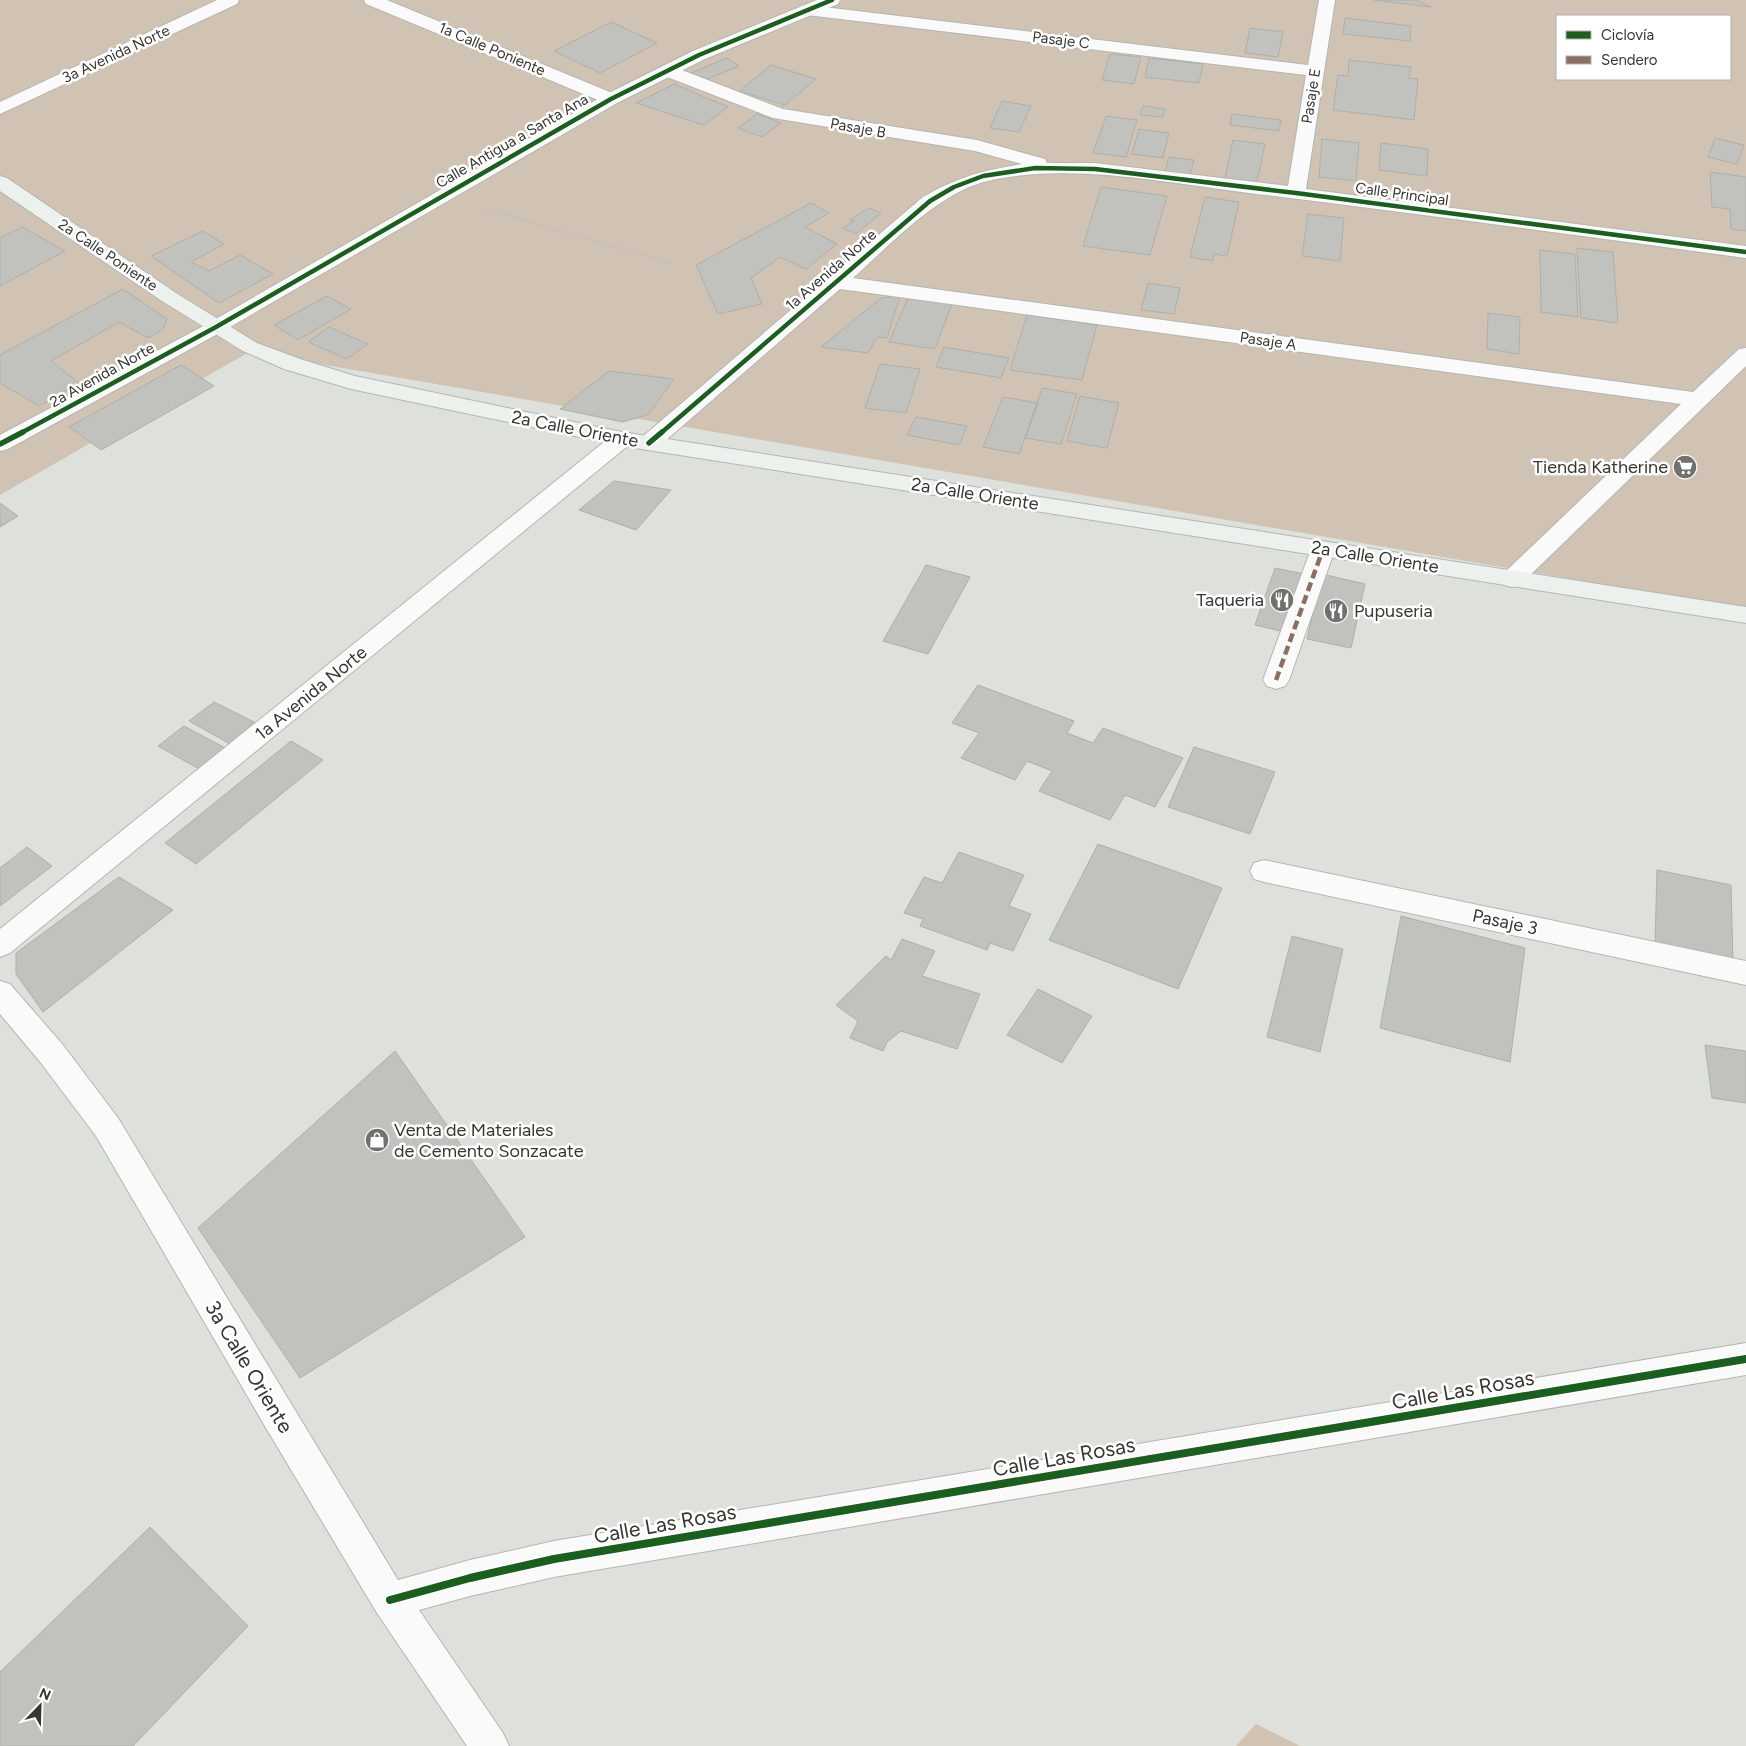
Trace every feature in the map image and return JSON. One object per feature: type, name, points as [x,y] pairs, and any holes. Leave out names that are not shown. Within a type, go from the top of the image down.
[{"type":"main road","name":"2a Calle Poniente","points":[[0,182],[216,327]]},
{"type":"main road","name":"2a Calle Oriente","points":[[216,327],[250,347],[284,361],[351,382],[622,439],[1746,615]]},
{"type":"street","name":"3a Avenida Norte","points":[[0,109],[231,0]]},
{"type":"street","name":"1a Calle Poniente","points":[[372,0],[611,99]]},
{"type":"street","name":"Calle Antigua a Santa Ana","points":[[216,327],[611,99],[699,55],[832,0]]},
{"type":"street","name":"Pasaje E","points":[[1296,192],[1327,0]]},
{"type":"street","name":"Pasaje C","points":[[807,10],[1316,70]]},
{"type":"street","name":"Pasaje B","points":[[668,71],[779,114],[862,129],[977,146],[1054,167]]},
{"type":"street","name":"Calle Principal","points":[[1054,167],[1095,169],[1296,192],[1746,252]]},
{"type":"street","name":"1a Avenida Norte","points":[[649,443],[930,201],[954,187],[976,178],[1000,172],[1054,167]]},
{"type":"street","name":"Pasaje A","points":[[836,282],[1700,400]]},
{"type":"street","name":"2a Avenida Norte","points":[[0,444],[216,327]]},
{"type":"street","points":[[1512,578],[1746,354]]},
{"type":"street","name":"1a Avenida Norte","points":[[0,945],[622,439]]},
{"type":"street","points":[[1276,680],[1323,549]]},
{"type":"street","name":"Pasaje 3","points":[[1264,872],[1746,973]]},
{"type":"street","name":"3a Calle Oriente","points":[[0,993],[52,1054],[108,1127],[278,1416],[390,1600],[490,1746]]},
{"type":"street","name":"Calle Las Rosas","points":[[390,1600],[470,1578],[554,1559],[1746,1359]]},
{"type":"path","points":[[442,196],[673,264]]},
{"type":"shaded area","points":[[0,0],[1746,0],[1746,609],[249,352],[0,495]]},
{"type":"shaded area","points":[[1256,1724],[1300,1746],[1236,1746]]},
{"type":"building","points":[[1374,0],[1417,0],[1431,7]]},
{"type":"building","points":[[1345,18],[1411,26],[1410,41],[1343,34]]},
{"type":"building","points":[[611,22],[657,43],[600,73],[554,51]]},
{"type":"building","points":[[1250,28],[1283,32],[1278,57],[1245,53]]},
{"type":"building","points":[[1110,54],[1141,57],[1134,84],[1102,80]]},
{"type":"building","points":[[727,58],[739,66],[703,81],[691,73]]},
{"type":"building","points":[[1149,58],[1203,64],[1199,83],[1145,77]]},
{"type":"building","points":[[1349,60],[1411,67],[1409,78],[1418,79],[1414,120],[1333,110],[1338,75],[1348,76]]},
{"type":"building","points":[[771,65],[816,79],[785,105],[739,91]]},
{"type":"building","points":[[674,84],[728,107],[704,125],[636,103]]},
{"type":"building","points":[[1002,101],[1031,106],[1019,132],[990,128]]},
{"type":"building","points":[[1143,106],[1165,109],[1163,117],[1140,115]]},
{"type":"building","points":[[757,114],[781,123],[762,137],[738,128]]},
{"type":"building","points":[[1232,114],[1281,120],[1279,131],[1230,125]]},
{"type":"building","points":[[1106,116],[1137,120],[1126,157],[1093,153]]},
{"type":"building","points":[[1139,129],[1169,133],[1163,158],[1132,154]]},
{"type":"building","points":[[1715,138],[1744,145],[1737,164],[1708,157]]},
{"type":"building","points":[[1322,139],[1359,143],[1356,181],[1319,177]]},
{"type":"building","points":[[1233,140],[1265,144],[1257,182],[1225,178]]},
{"type":"building","points":[[1381,143],[1428,149],[1427,176],[1379,170]]},
{"type":"building","points":[[1169,157],[1194,160],[1190,175],[1165,172]]},
{"type":"building","points":[[1710,172],[1746,177],[1746,231],[1731,229],[1730,209],[1712,207]]},
{"type":"building","points":[[1101,187],[1167,196],[1150,255],[1083,246]]},
{"type":"building","points":[[1205,197],[1239,202],[1227,256],[1214,254],[1213,261],[1190,257]]},
{"type":"building","points":[[811,203],[829,213],[805,227],[837,244],[806,269],[780,257],[751,278],[762,304],[718,314],[696,265]]},
{"type":"building","points":[[869,208],[881,213],[856,234],[843,228],[854,221],[850,220]]},
{"type":"building","points":[[1308,214],[1344,218],[1340,261],[1302,256]]},
{"type":"building","points":[[22,227],[65,251],[0,286],[0,238]]},
{"type":"building","points":[[203,231],[224,244],[191,262],[209,271],[240,255],[273,274],[219,303],[151,256]]},
{"type":"building","points":[[1577,248],[1613,252],[1618,323],[1581,318]]},
{"type":"building","points":[[1540,250],[1575,254],[1578,317],[1541,312]]},
{"type":"building","points":[[1148,283],[1180,288],[1174,314],[1141,310]]},
{"type":"building","points":[[123,289],[167,319],[163,329],[148,338],[119,322],[51,361],[79,383],[39,406],[0,383],[0,355]]},
{"type":"building","points":[[327,296],[351,309],[298,340],[274,325]]},
{"type":"building","points":[[900,296],[887,338],[877,337],[868,353],[821,347],[881,298]]},
{"type":"building","points":[[908,298],[952,304],[935,349],[889,342]]},
{"type":"building","points":[[1488,313],[1520,317],[1519,354],[1487,349]]},
{"type":"building","points":[[1027,315],[1097,325],[1082,380],[1010,370]]},
{"type":"building","points":[[329,327],[368,344],[347,359],[308,342]]},
{"type":"building","points":[[944,347],[1009,358],[1001,378],[936,367]]},
{"type":"building","points":[[880,364],[920,369],[906,413],[865,408]]},
{"type":"building","points":[[181,365],[214,386],[101,450],[69,427]]},
{"type":"building","points":[[609,371],[674,379],[649,414],[623,422],[560,409]]},
{"type":"building","points":[[1042,388],[1077,394],[1061,444],[1025,438]]},
{"type":"building","points":[[1080,396],[1119,403],[1107,448],[1067,441]]},
{"type":"building","points":[[1003,397],[1038,403],[1019,454],[983,447]]},
{"type":"building","points":[[916,417],[967,426],[959,445],[907,435]]},
{"type":"building","points":[[614,481],[671,490],[636,530],[579,510]]},
{"type":"building","points":[[0,503],[18,516],[0,527]]},
{"type":"building","points":[[926,565],[970,577],[928,654],[883,641]]},
{"type":"building","name":"Taqueria","points":[[1275,568],[1309,575],[1289,633],[1255,625]]},
{"type":"building","name":"Pupuseria","points":[[1322,574],[1365,584],[1351,648],[1307,639]]},
{"type":"building","points":[[978,685],[1074,721],[1067,733],[1093,743],[1103,728],[1183,758],[1155,807],[1125,795],[1110,820],[1039,791],[1052,771],[1027,761],[1015,780],[961,758],[979,733],[952,723]]},
{"type":"building","points":[[214,702],[258,724],[232,745],[189,721]]},
{"type":"building","points":[[184,726],[227,749],[201,770],[158,746]]},
{"type":"building","points":[[291,741],[323,760],[196,864],[165,843]]},
{"type":"building","points":[[1194,747],[1275,772],[1250,834],[1168,807]]},
{"type":"building","points":[[1098,844],[1222,888],[1178,989],[1049,940]]},
{"type":"building","points":[[27,847],[52,866],[0,906],[0,868]]},
{"type":"building","points":[[959,852],[1024,875],[1009,906],[1031,914],[1013,951],[990,943],[987,950],[920,926],[923,919],[904,913],[924,877],[942,883]]},
{"type":"building","points":[[1657,870],[1731,885],[1733,962],[1655,944]]},
{"type":"building","points":[[119,877],[173,910],[43,1012],[16,974],[16,953]]},
{"type":"building","points":[[1401,916],[1525,948],[1510,1062],[1380,1028]]},
{"type":"building","points":[[1292,936],[1343,949],[1320,1052],[1267,1037]]},
{"type":"building","points":[[902,939],[935,951],[922,976],[980,994],[957,1049],[901,1031],[887,1042],[883,1051],[850,1038],[858,1021],[836,1005],[886,956],[891,960]]},
{"type":"building","points":[[1038,989],[1092,1016],[1062,1063],[1007,1035]]},
{"type":"building","points":[[1705,1045],[1746,1051],[1746,1103],[1712,1098]]},
{"type":"building","name":"Venta de Materiales de Cemento Sonzacate","points":[[395,1051],[525,1237],[300,1378],[198,1228]]},
{"type":"building","points":[[150,1527],[248,1626],[133,1746],[0,1746],[0,1672]]},
{"type":"marked path","points":[[1276,680],[1323,549]]},
{"type":"cycle path","points":[[0,444],[216,327],[611,99],[699,55],[832,0]]},
{"type":"cycle path","points":[[649,443],[930,201],[954,187],[983,176],[1035,168],[1095,169],[1296,193],[1746,252]]},
{"type":"cycle path","points":[[390,1600],[470,1578],[554,1559],[1746,1359]]},
{"type":"place","name":"Tienda Katherine","points":[[1685,467]]},
{"type":"place","name":"Taqueria","points":[[1282,600]]},
{"type":"place","name":"Pupuseria","points":[[1336,611]]},
{"type":"place","name":"Venta de Materiales de Cemento Sonzacate","points":[[377,1140]]}]
